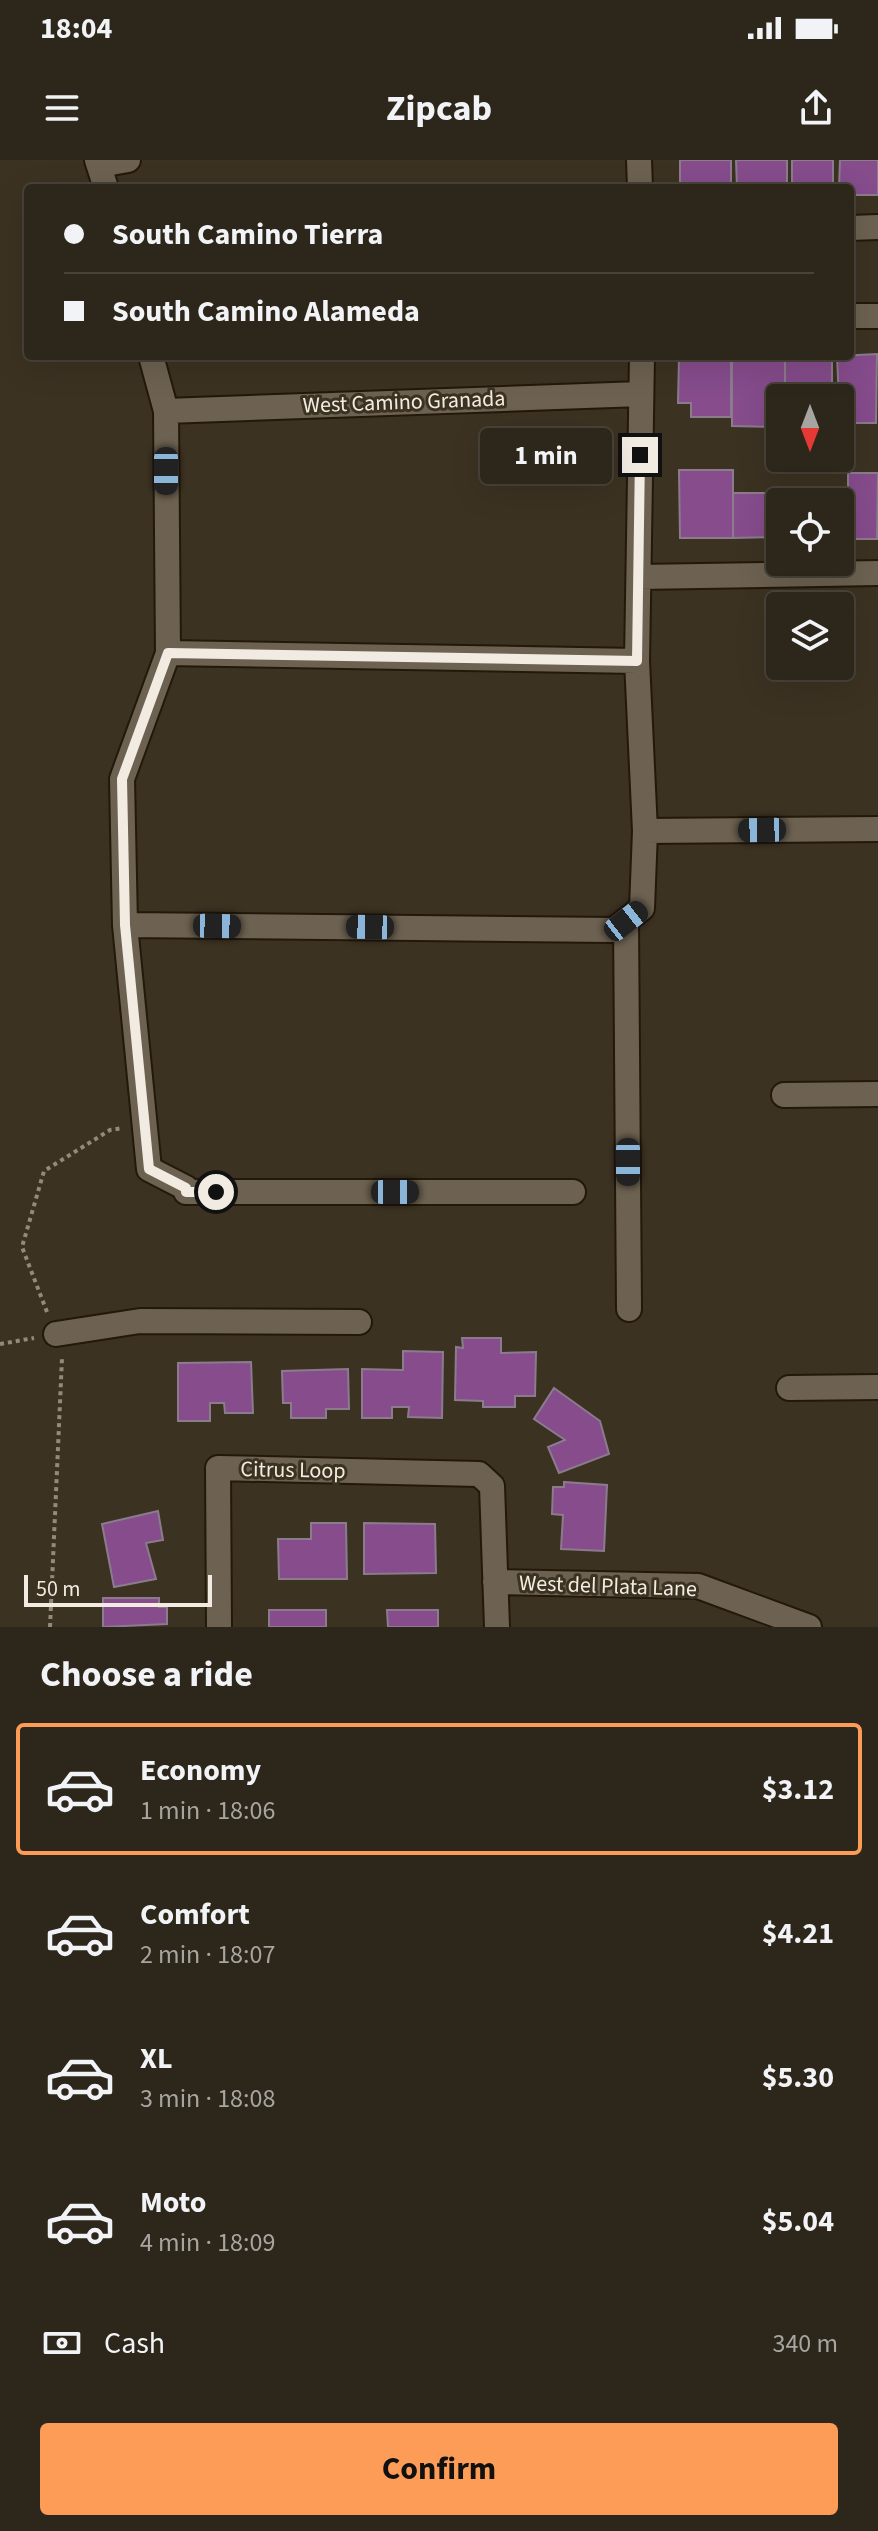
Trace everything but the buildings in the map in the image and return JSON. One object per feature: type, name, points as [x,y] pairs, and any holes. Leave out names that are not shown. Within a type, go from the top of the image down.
[{"type":"street","points":[[101,171],[128,160]]},
{"type":"street","points":[[639,160],[640,184]]},
{"type":"street","points":[[854,228],[878,227]]},
{"type":"street","points":[[854,316],[878,316]]},
{"type":"street","points":[[152,360],[166,411],[168,653],[122,779],[125,925],[149,1169],[186,1188],[186,1192],[573,1192]]},
{"type":"street","points":[[629,1309],[634,914],[645,831],[637,661],[642,360]]},
{"type":"street","name":"West Camino Granada","points":[[166,411],[641,394]]},
{"type":"street","points":[[639,577],[878,573]]},
{"type":"street","points":[[168,653],[637,661]]},
{"type":"street","points":[[645,831],[878,829]]},
{"type":"street","points":[[125,925],[614,930],[634,914]]},
{"type":"street","points":[[784,1095],[878,1094]]},
{"type":"street","points":[[56,1334],[140,1321],[359,1322]]},
{"type":"street","points":[[789,1388],[878,1387]]},
{"type":"street","name":"Citrus Loop","points":[[219,1627],[218,1468],[479,1474],[492,1486],[495,1582]]},
{"type":"street","points":[[495,1582],[497,1627]]},
{"type":"street","name":"West del Plata Lane","points":[[495,1582],[698,1586],[809,1627]]},
{"type":"path","points":[[0,1344],[56,1334]]},
{"type":"route","points":[[216,1192],[186,1192],[186,1188],[149,1169],[125,925],[122,779],[168,653],[637,661],[640,455]]}]
